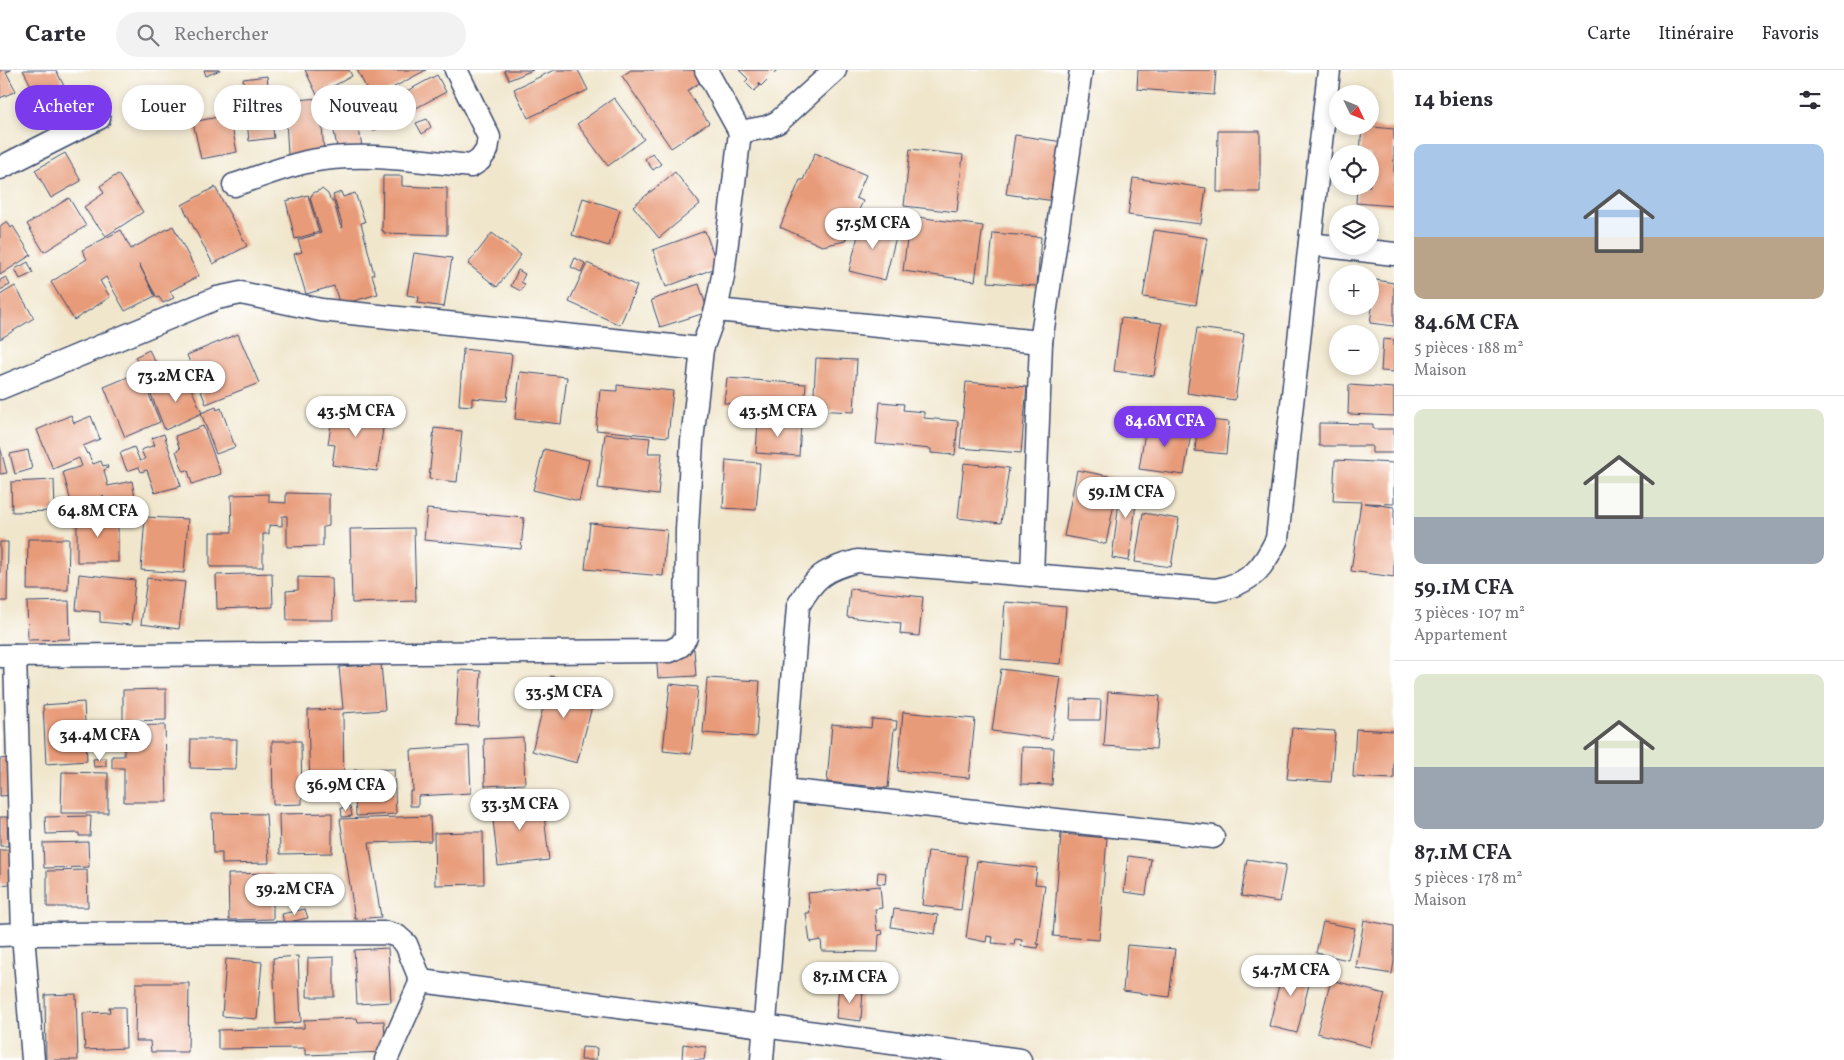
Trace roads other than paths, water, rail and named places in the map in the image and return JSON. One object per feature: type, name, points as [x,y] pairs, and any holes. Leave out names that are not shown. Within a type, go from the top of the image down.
[{"type":"street","points":[[234,185],[309,162],[343,157],[378,157],[471,166],[480,160],[487,150],[489,137],[456,70]]},
{"type":"street","points":[[33,1060],[8,656],[670,651],[680,646],[686,637],[687,530],[692,441],[702,349],[716,310],[723,276],[740,132],[706,70]]},
{"type":"street","points":[[740,132],[767,127],[778,122],[835,70]]},
{"type":"street","points":[[1032,575],[1041,342],[1081,70]]},
{"type":"street","points":[[762,1060],[798,606],[810,586],[832,568],[857,561],[1216,590],[1235,586],[1253,575],[1267,560],[1277,539],[1329,70]]},
{"type":"street","points":[[0,168],[75,130]]},
{"type":"street","points":[[1310,244],[1394,254]]},
{"type":"street","points":[[0,388],[217,298],[240,293],[321,310],[702,349]]},
{"type":"street","points":[[716,310],[1041,342]]},
{"type":"street","points":[[784,790],[1213,837]]},
{"type":"street","points":[[0,935],[387,933],[397,936],[406,944],[421,981],[386,1060]]},
{"type":"street","points":[[421,981],[1020,1060]]}]
